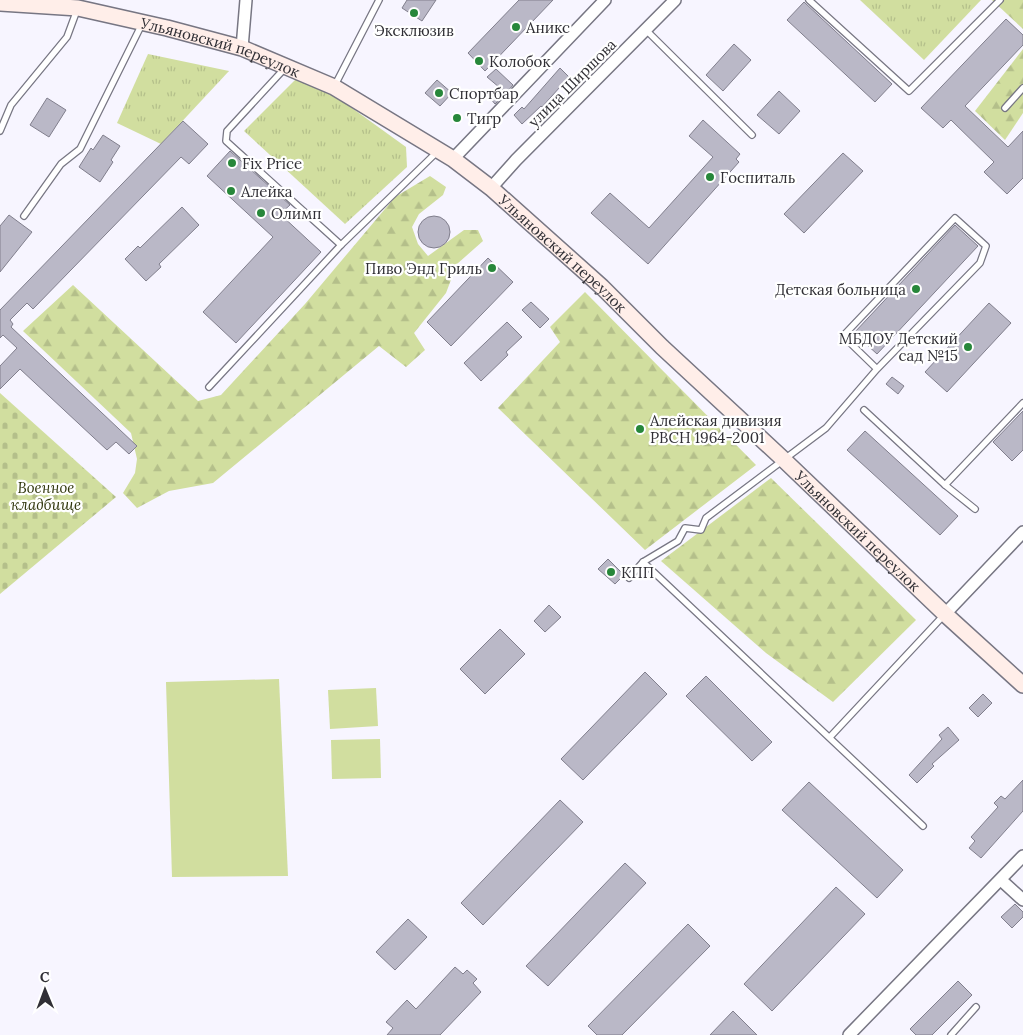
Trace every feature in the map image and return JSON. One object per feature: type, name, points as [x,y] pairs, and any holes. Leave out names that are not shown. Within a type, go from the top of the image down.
[{"type":"main road","name":"Ульяновский переулок","points":[[0,3],[53,3],[167,28],[242,48],[334,87],[453,159],[491,188],[602,287],[662,347],[1023,685]]},
{"type":"street","points":[[242,48],[246,0]]},
{"type":"street","points":[[453,159],[605,0]]},
{"type":"street","name":"улица Ширшова","points":[[491,188],[516,160],[675,0]]},
{"type":"street","points":[[945,614],[1023,532]]},
{"type":"street","points":[[849,1035],[1023,856]]},
{"type":"street","points":[[1001,880],[1023,900]]},
{"type":"lane","points":[[334,87],[379,0]]},
{"type":"lane","points":[[809,0],[909,90],[1000,0]]},
{"type":"lane","points":[[0,131],[11,105],[67,37],[78,8]]},
{"type":"lane","points":[[24,216],[62,164],[80,149],[142,24]]},
{"type":"lane","points":[[646,30],[752,135]]},
{"type":"lane","points":[[286,67],[227,132],[226,140],[341,246]]},
{"type":"lane","points":[[1005,108],[1023,88]]},
{"type":"lane","points":[[209,387],[341,246],[438,150]]},
{"type":"lane","points":[[629,578],[643,562],[678,541],[685,528],[701,530],[706,518],[826,428],[877,369],[980,263],[986,246],[955,218],[843,336],[877,369]]},
{"type":"lane","points":[[945,485],[1023,403]]},
{"type":"lane","points":[[864,410],[945,485],[975,509]]},
{"type":"lane","points":[[643,562],[923,826]]},
{"type":"lane","points":[[830,737],[945,614]]},
{"type":"lane","points":[[951,1035],[976,1007]]},
{"type":"green space","points":[[860,0],[981,0],[924,60]]},
{"type":"green space","points":[[992,0],[1023,0],[1023,29]]},
{"type":"green space","points":[[1023,49],[1023,113],[1005,140],[975,111]]},
{"type":"green space","points":[[148,54],[229,71],[161,144],[117,123]]},
{"type":"green space","points":[[296,79],[338,98],[406,147],[407,167],[345,224],[244,131]]},
{"type":"green space","points":[[430,176],[446,187],[443,195],[419,214],[412,227],[418,244],[428,256],[464,230],[478,230],[483,241],[457,264],[446,293],[414,333],[425,350],[406,367],[379,346],[213,483],[169,491],[137,508],[123,493],[135,473],[137,459],[131,433],[23,331],[73,285],[198,401],[221,395],[305,304],[395,197]]},
{"type":"green space","points":[[585,292],[756,465],[645,550],[498,408],[560,342],[550,327]]},
{"type":"green space","name":"Военное кладбище","points":[[0,393],[116,497],[0,594]]},
{"type":"green space","points":[[771,478],[916,620],[833,702],[766,653],[661,561]]},
{"type":"green space","points":[[279,679],[288,876],[172,877],[166,682]]},
{"type":"green space","points":[[376,688],[378,726],[330,729],[328,690]]},
{"type":"green space","points":[[380,739],[381,778],[332,779],[331,740]]},
{"type":"building","points":[[407,0],[436,0],[422,21],[402,8]]},
{"type":"building","points":[[519,0],[553,0],[485,71],[468,53]]},
{"type":"building","points":[[804,2],[892,84],[875,102],[787,20]]},
{"type":"building","points":[[1006,19],[1023,35],[1023,45],[965,106],[1008,147],[1023,131],[1023,178],[1007,194],[984,172],[994,162],[951,120],[943,128],[921,108]]},
{"type":"building","points":[[734,44],[751,60],[723,91],[706,75]]},
{"type":"building","points":[[560,68],[569,77],[542,107],[522,124],[514,115],[522,107],[524,109]]},
{"type":"building","points":[[496,69],[513,85],[506,93],[487,77]]},
{"type":"building","name":"Спортбар","points":[[437,80],[452,93],[440,106],[425,93]]},
{"type":"building","points":[[498,90],[504,95],[495,104],[490,98]]},
{"type":"building","points":[[779,91],[800,111],[779,134],[757,115]]},
{"type":"building","points":[[47,98],[66,110],[49,137],[30,125]]},
{"type":"building","name":"Госпиталь","points":[[703,120],[740,154],[736,159],[739,162],[648,264],[591,213],[610,193],[649,228],[713,157],[689,136]]},
{"type":"building","points":[[183,121],[208,144],[189,164],[181,157],[33,309],[27,303],[10,320],[13,324],[11,327],[137,446],[129,454],[116,442],[107,450],[20,369],[0,389],[0,366],[17,348],[3,335],[0,338],[0,310]]},
{"type":"building","points":[[103,135],[120,146],[111,160],[113,162],[100,182],[79,167],[91,148],[93,150]]},
{"type":"building","points":[[230,151],[290,205],[280,214],[321,252],[236,343],[203,312],[273,237],[207,176]]},
{"type":"building","name":"Госпиталь","points":[[843,153],[863,171],[804,233],[784,214]]},
{"type":"building","points":[[182,207],[199,225],[159,264],[161,267],[146,281],[125,259],[138,246],[140,248]]},
{"type":"building","points":[[9,215],[32,232],[0,272],[0,226]]},
{"type":"building","points":[[434,216],[446,220],[450,232],[446,244],[434,248],[422,244],[418,232],[422,220]]},
{"type":"building","name":"Детская больница","points":[[955,225],[978,246],[877,354],[854,333]]},
{"type":"building","points":[[488,258],[513,282],[451,346],[427,322]]},
{"type":"building","points":[[531,302],[549,319],[540,328],[522,310]]},
{"type":"building","name":"МБДОУ Детский сад №15","points":[[989,303],[1011,323],[947,392],[925,372]]},
{"type":"building","points":[[507,322],[522,337],[506,352],[508,355],[481,381],[464,363]]},
{"type":"building","points":[[892,377],[904,386],[898,394],[886,384]]},
{"type":"building","points":[[1023,411],[1023,450],[1012,461],[993,442]]},
{"type":"building","points":[[865,431],[958,516],[940,535],[847,450]]},
{"type":"building","name":"КПП","points":[[608,559],[624,575],[615,584],[598,569]]},
{"type":"building","points":[[549,605],[561,617],[545,632],[534,621]]},
{"type":"building","points":[[500,629],[525,654],[485,694],[460,669]]},
{"type":"building","points":[[645,672],[667,694],[583,780],[561,759]]},
{"type":"building","points":[[706,676],[772,742],[752,761],[686,696]]},
{"type":"building","points":[[983,694],[992,703],[978,717],[969,708]]},
{"type":"building","points":[[948,727],[959,740],[932,764],[934,766],[917,783],[909,775],[942,739],[939,735]]},
{"type":"building","points":[[1023,780],[1023,811],[981,858],[969,848],[975,841],[971,837],[998,807],[994,803],[1001,796],[1005,799]]},
{"type":"building","points":[[809,782],[903,870],[877,898],[782,810]]},
{"type":"building","points":[[560,800],[583,822],[483,925],[461,903]]},
{"type":"building","points":[[625,863],[646,883],[548,986],[526,966]]},
{"type":"building","points":[[836,887],[865,914],[772,1011],[744,984]]},
{"type":"building","points":[[1015,904],[1023,912],[1023,917],[1012,928],[1001,917]]},
{"type":"building","points":[[408,919],[427,937],[395,970],[376,952]]},
{"type":"building","points":[[688,924],[710,946],[622,1035],[597,1035],[588,1026]]},
{"type":"building","points":[[455,967],[463,974],[467,970],[477,979],[473,983],[481,992],[440,1035],[387,1035],[393,1028],[386,1022],[407,1000],[416,1009]]},
{"type":"building","points":[[958,981],[972,995],[932,1035],[916,1035],[910,1029]]},
{"type":"building","points":[[733,1011],[757,1035],[710,1035]]},
{"type":"place","name":"Эксклюзив","points":[[414,13]]},
{"type":"place","name":"Аникс","points":[[516,27]]},
{"type":"place","name":"Колобок","points":[[479,61]]},
{"type":"place","name":"Спортбар","points":[[439,93]]},
{"type":"place","name":"Тигр","points":[[457,118]]},
{"type":"place","name":"Fix Price","points":[[232,163]]},
{"type":"place","name":"Госпиталь","points":[[710,177]]},
{"type":"place","name":"Алейка","points":[[231,191]]},
{"type":"place","name":"Олимп","points":[[261,213]]},
{"type":"place","name":"Пиво Энд Гриль","points":[[492,268]]},
{"type":"place","name":"Детская больница","points":[[916,289]]},
{"type":"place","name":"МБДОУ Детский сад №15","points":[[968,347]]},
{"type":"place","name":"Алейская дивизия РВСН 1964-2001","points":[[640,429]]},
{"type":"place","name":"КПП","points":[[611,572]]}]
